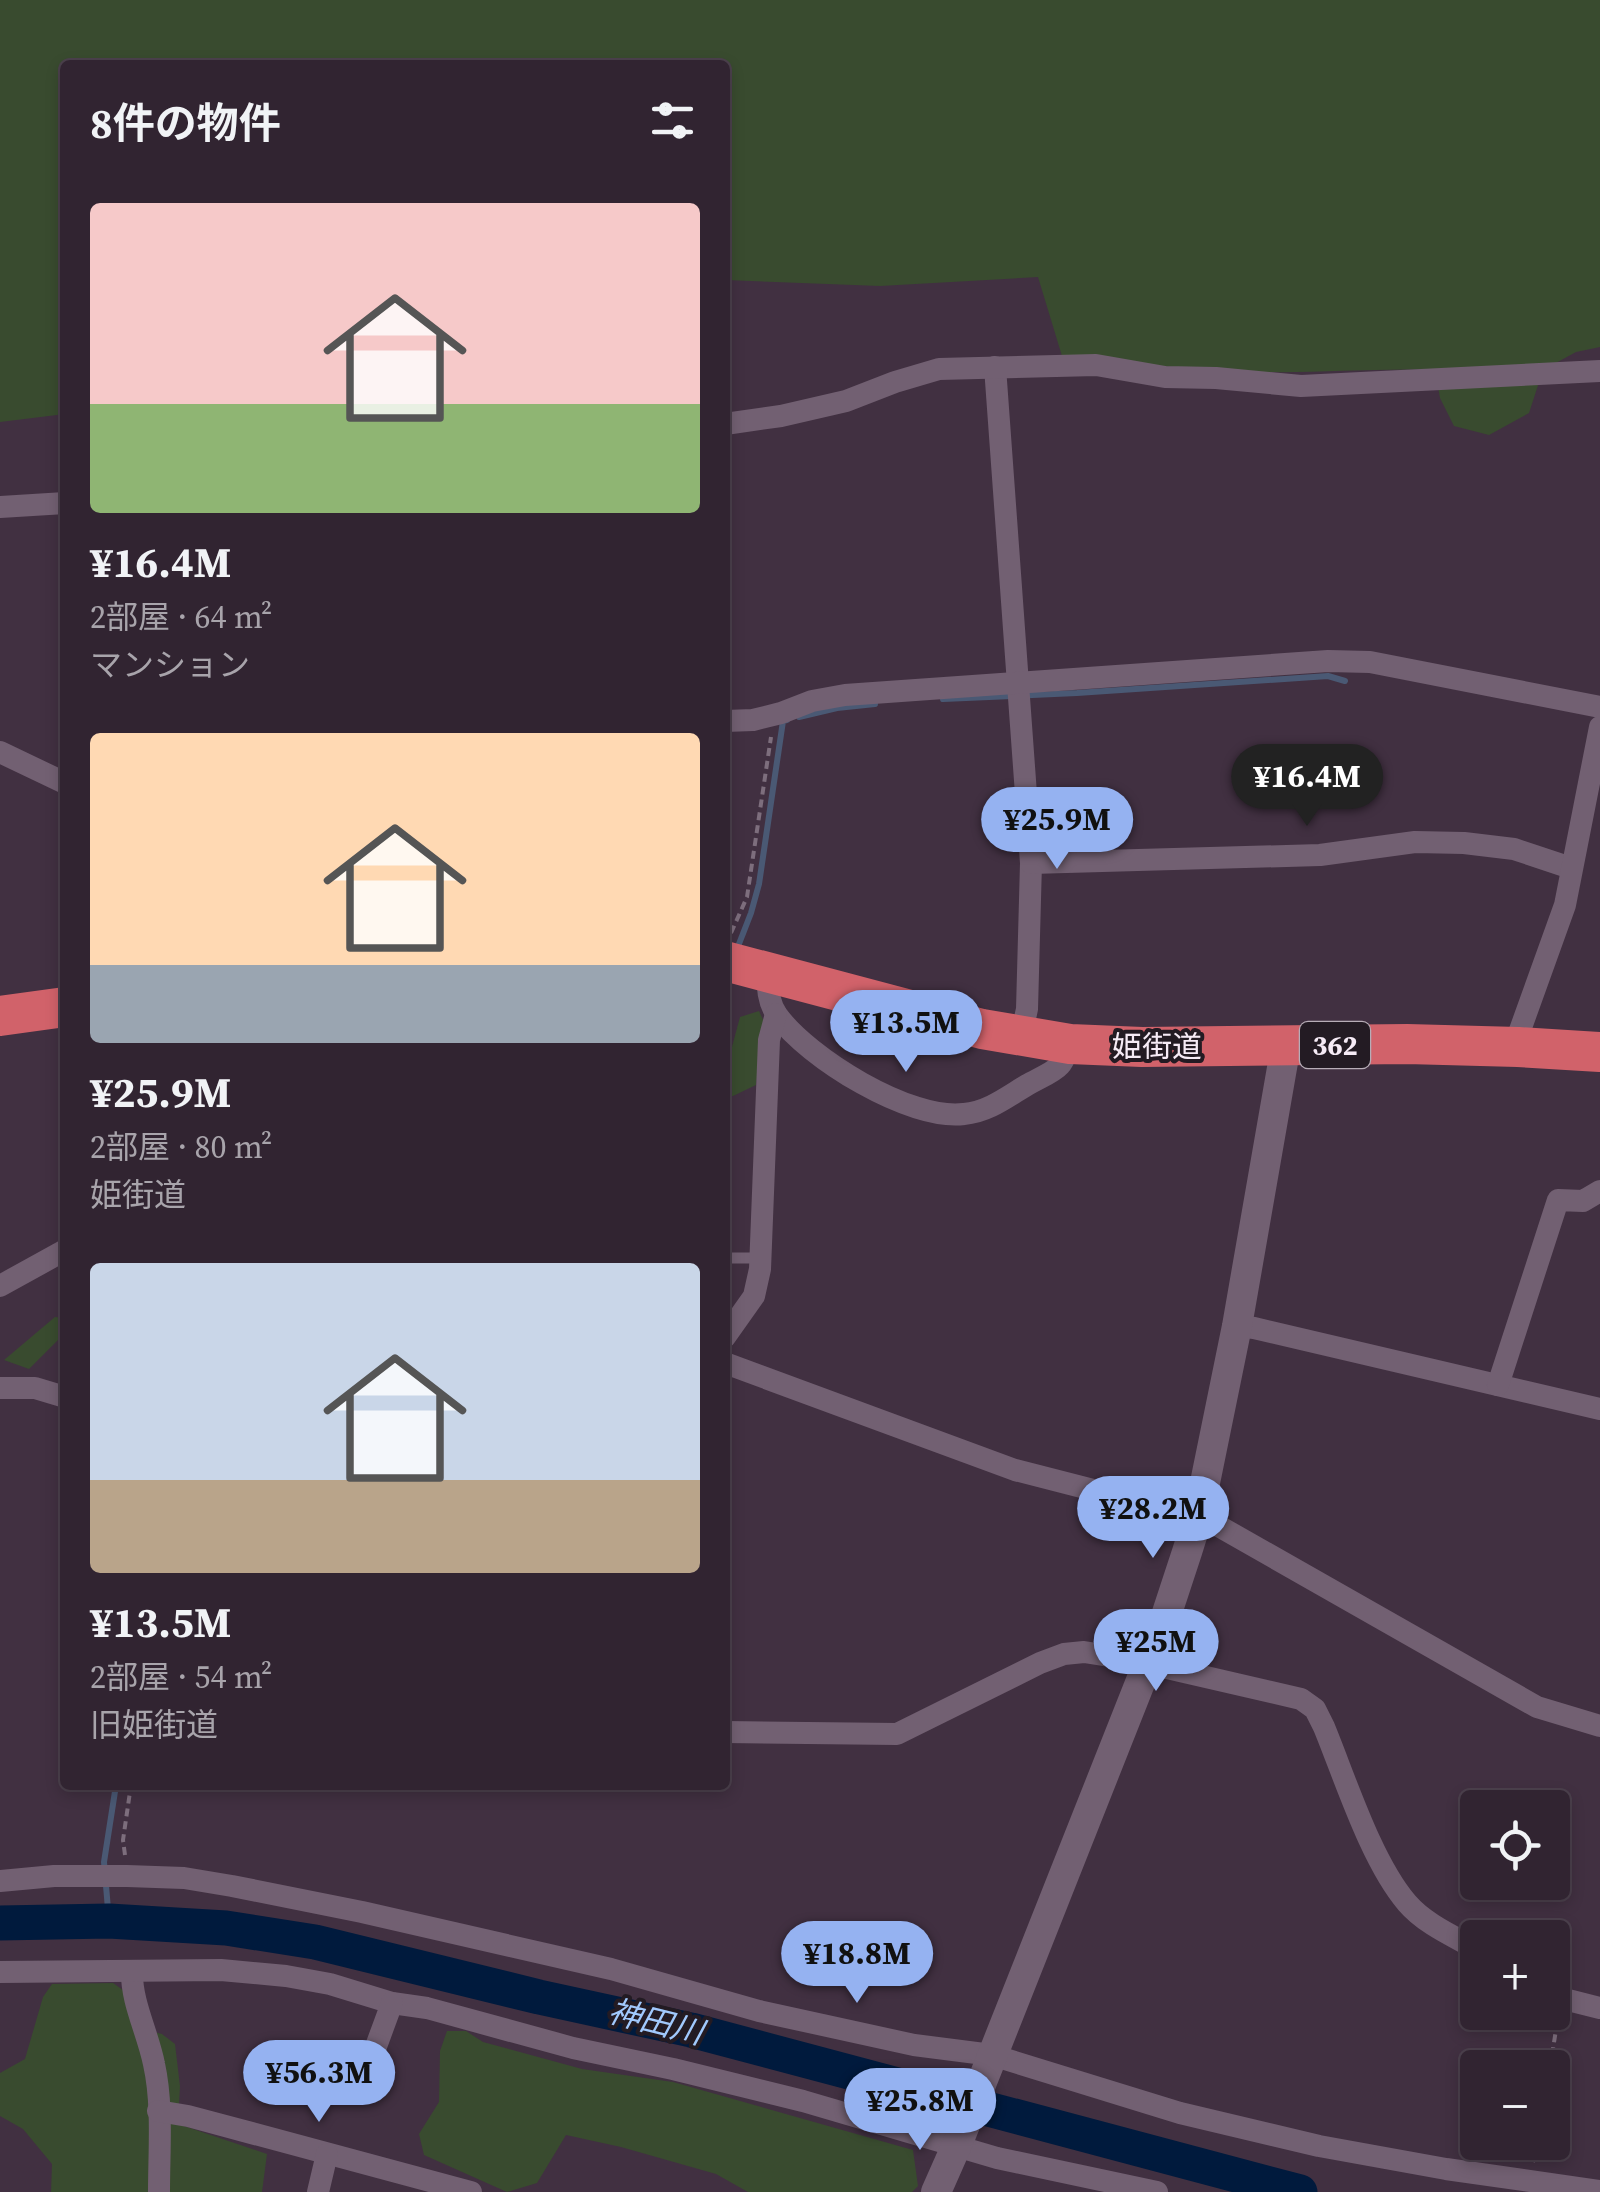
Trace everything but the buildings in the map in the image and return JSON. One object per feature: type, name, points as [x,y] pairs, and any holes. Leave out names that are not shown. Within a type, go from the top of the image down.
[{"type":"highway","name":"姫街道","points":[[737,961],[982,1029],[1070,1044],[1407,1044],[1600,1052]]},
{"type":"highway","points":[[0,1016],[60,1008]]},
{"type":"street","points":[[730,423],[846,400],[940,369],[1096,365],[1165,377],[1301,386],[1600,371]]},
{"type":"street","points":[[995,367],[1030,863],[1027,1008],[1022,1037]]},
{"type":"street","points":[[0,508],[60,503]]},
{"type":"street","points":[[730,721],[771,716],[844,695],[1018,692],[1328,661],[1370,662],[1600,706]]},
{"type":"street","points":[[1518,1047],[1565,904],[1600,727]]},
{"type":"street","points":[[0,752],[60,781]]},
{"type":"street","points":[[1030,863],[1320,855],[1415,842],[1514,849],[1571,868]]},
{"type":"street","points":[[737,961],[766,991],[776,1014],[812,1050],[851,1078],[898,1100],[947,1115],[988,1108],[1061,1065],[1070,1044]]},
{"type":"street","points":[[730,1330],[754,1296],[761,1258],[769,1040],[776,1014]]},
{"type":"street","points":[[936,2192],[1148,1664],[1198,1517],[1237,1326],[1286,1046]]},
{"type":"street","points":[[1498,1385],[1558,1200],[1583,1201],[1600,1191]]},
{"type":"street","points":[[0,1286],[60,1253]]},
{"type":"street","points":[[1237,1326],[1600,1409]]},
{"type":"street","points":[[730,1365],[1015,1470],[1198,1517],[1537,1708],[1600,1726]]},
{"type":"street","points":[[0,1388],[35,1388],[60,1396]]},
{"type":"street","points":[[730,1732],[897,1734],[1040,1663],[1084,1652],[1302,1699],[1314,1709],[1324,1727],[1381,1864],[1407,1903],[1460,1940]]},
{"type":"street","points":[[0,1881],[54,1876],[184,1878],[362,1912],[612,1970],[758,2010],[990,2061],[1318,2146],[1463,2172],[1600,2190]]},
{"type":"street","points":[[0,1972],[220,1970],[330,1984],[392,2003],[427,2008],[573,2048],[803,2100],[958,2144],[1157,2192]]},
{"type":"street","points":[[132,1971],[132,1985],[155,2066],[158,2192]]},
{"type":"street","points":[[1570,1999],[1600,2008]]},
{"type":"street","points":[[360,2090],[392,2003]]},
{"type":"street","points":[[158,2111],[471,2192]]},
{"type":"street","points":[[318,2192],[328,2154]]},
{"type":"lane","points":[[730,1258],[761,1258]]},
{"type":"path","points":[[737,961],[772,733],[771,716]]},
{"type":"path","points":[[111,1876],[123,1840],[130,1790]]},
{"type":"green space","points":[[0,0],[1600,0],[1600,347],[1576,352],[1543,370],[1529,413],[1489,435],[1454,426],[1440,398],[1435,370],[1239,371],[1062,356],[1038,277],[880,286],[730,280],[730,60],[60,60],[60,415],[0,422]]},
{"type":"green space","points":[[759,1011],[765,1024],[756,1085],[730,1096],[730,1054],[740,1017]]},
{"type":"green space","points":[[55,1317],[60,1318],[60,1338],[29,1369],[4,1360]]},
{"type":"green space","points":[[113,1983],[123,1990],[134,2027],[162,2034],[175,2044],[180,2086],[178,2124],[267,2154],[262,2192],[51,2192],[52,2164],[23,2129],[0,2116],[0,2073],[25,2059],[43,1997],[52,1984]]},
{"type":"green space","points":[[447,2031],[466,2031],[483,2042],[582,2069],[673,2082],[913,2150],[918,2186],[912,2192],[748,2192],[716,2174],[566,2135],[537,2183],[507,2192],[424,2155],[419,2134],[439,2102],[440,2051]]},
{"type":"waterway","points":[[943,699],[1328,676],[1345,681]]},
{"type":"waterway","points":[[799,717],[875,704]]},
{"type":"waterway","points":[[737,949],[759,884],[783,721],[787,720]]},
{"type":"waterway","points":[[109,1921],[104,1862],[115,1790]]},
{"type":"waterway","name":"神田川","points":[[0,1923],[109,1921],[226,1928],[315,1942],[691,2030],[1300,2192]]}]
